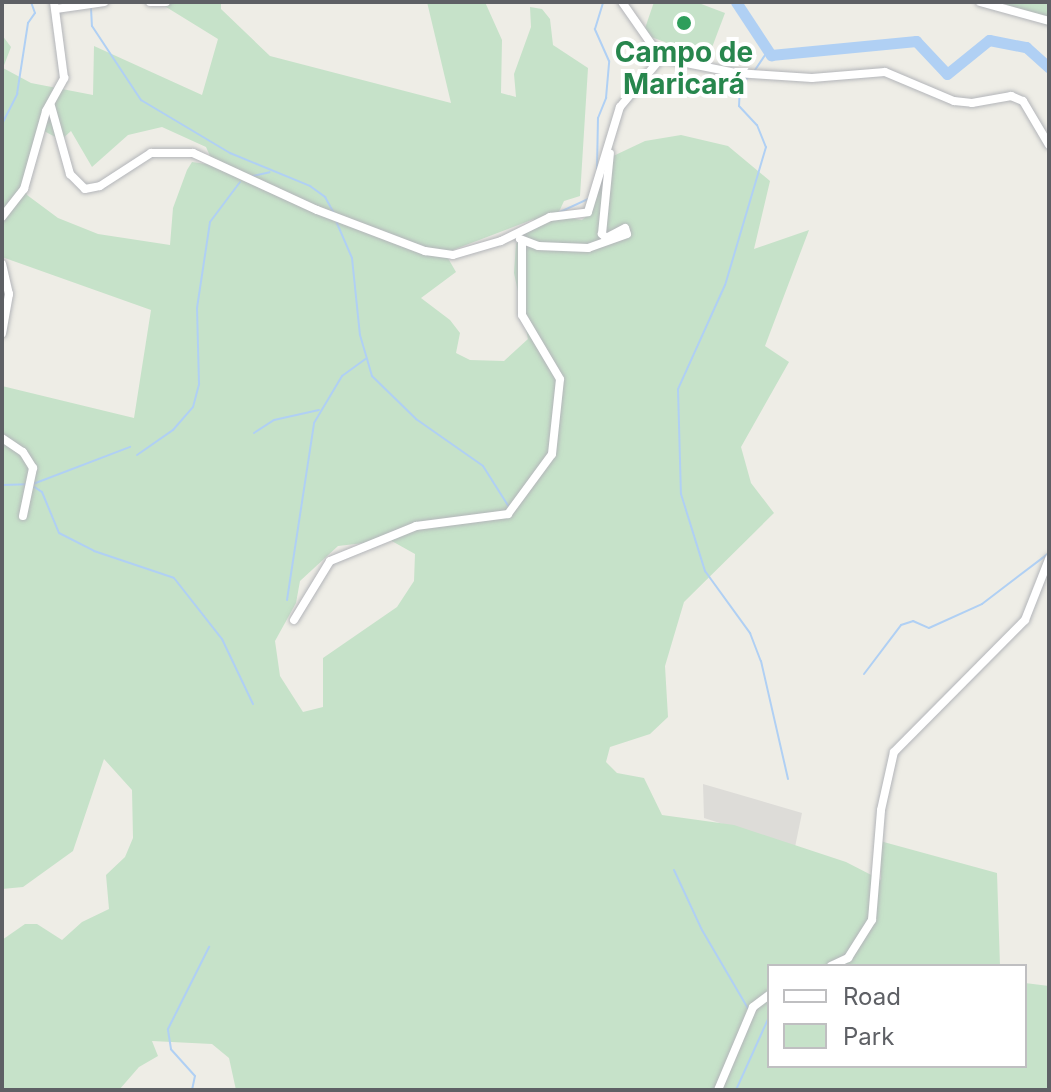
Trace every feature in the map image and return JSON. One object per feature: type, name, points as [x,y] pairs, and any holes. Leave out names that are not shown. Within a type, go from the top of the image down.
[{"type":"street","points":[[2,217],[24,189],[64,70],[55,6],[104,2]]},
{"type":"street","points":[[150,2],[166,2]]},
{"type":"street","points":[[622,2],[661,58],[745,74],[845,78],[885,72],[954,101],[1011,96],[1023,101],[1049,145]]},
{"type":"street","points":[[980,2],[1049,21]]},
{"type":"street","points":[[51,106],[68,170],[85,189],[100,186],[151,153],[193,153],[258,186],[425,251],[453,255],[520,237],[550,217],[588,212],[624,100],[661,58]]},
{"type":"street","points":[[520,237],[588,248],[627,234],[625,228],[608,237],[602,234],[610,145]]},
{"type":"street","points":[[294,620],[330,561],[416,526],[508,514],[552,454],[560,379],[522,315],[520,237]]},
{"type":"street","points":[[2,264],[9,294],[2,333]]},
{"type":"street","points":[[2,438],[23,452],[33,468],[23,516]]},
{"type":"street","points":[[835,964],[848,958],[872,920],[886,774],[894,752],[1025,620],[1049,559]]},
{"type":"street","points":[[718,1090],[753,1007],[767,996]]},
{"type":"shaded area","points":[[703,784],[802,813],[795,847],[704,818]]},
{"type":"green space","points":[[158,2],[221,2],[221,9],[270,56],[451,103],[427,2],[485,2],[502,40],[501,93],[516,97],[514,74],[531,27],[530,7],[542,9],[550,19],[553,45],[588,68],[580,196],[564,201],[557,216],[582,220],[591,212],[609,158],[645,141],[681,135],[728,146],[770,181],[754,249],[809,230],[765,346],[789,362],[741,447],[751,483],[774,513],[684,602],[665,666],[668,717],[650,734],[610,747],[606,762],[617,773],[644,778],[662,815],[734,825],[846,862],[881,880],[880,841],[997,873],[1000,964],[767,964],[767,1068],[1027,1068],[1027,983],[1049,986],[1049,1090],[236,1090],[229,1058],[212,1044],[152,1041],[158,1056],[139,1067],[119,1090],[2,1090],[2,940],[25,924],[37,924],[62,940],[82,922],[109,909],[106,875],[125,857],[133,838],[132,790],[104,759],[73,851],[23,887],[2,889],[2,386],[134,418],[151,310],[2,257],[2,35],[11,47],[3,68],[31,83],[93,95],[94,46],[202,95],[218,39]],"holes":[[[162,127],[206,147],[214,165],[192,162],[187,170],[173,208],[170,245],[98,234],[58,218],[27,195],[24,185],[44,131],[61,140],[71,131],[92,167],[128,135]],[[534,219],[516,244],[514,273],[528,339],[504,361],[470,360],[456,353],[460,333],[450,320],[421,298],[456,272],[445,253]],[[390,540],[415,554],[414,581],[397,607],[323,658],[323,707],[303,712],[280,676],[275,641],[296,603],[300,581],[338,546]]]},
{"type":"green space","name":"Campo de Maricará","points":[[654,2],[696,2],[725,13],[708,58],[643,34]]},
{"type":"green space","points":[[1007,2],[1049,2],[1049,26],[1007,10]]},
{"type":"waterway","points":[[2,124],[17,94],[28,23],[35,13],[31,2]]},
{"type":"waterway","points":[[597,169],[598,118],[606,98],[609,61],[595,29],[603,2]]},
{"type":"waterway","points":[[736,2],[771,55],[916,41],[947,74],[989,40],[1026,47],[1049,68]]},
{"type":"waterway","points":[[91,8],[92,26],[141,100],[230,153],[310,186],[325,197],[334,213]]},
{"type":"waterway","points":[[755,70],[767,52]]},
{"type":"waterway","points":[[748,77],[740,87],[739,106],[757,125],[766,147],[725,285],[678,389],[681,494],[705,571],[750,633],[761,661],[788,779]]},
{"type":"waterway","points":[[253,176],[270,172]]},
{"type":"waterway","points":[[137,455],[173,430],[193,407],[199,384],[197,308],[210,222],[240,182]]},
{"type":"waterway","points":[[560,212],[590,198]]},
{"type":"waterway","points":[[336,221],[352,258],[360,335],[372,376],[416,419],[483,466],[509,507]]},
{"type":"waterway","points":[[287,600],[314,423],[342,376],[365,359]]},
{"type":"waterway","points":[[254,433],[274,420],[319,410]]},
{"type":"waterway","points":[[33,484],[130,447]]},
{"type":"waterway","points":[[2,485],[27,484]]},
{"type":"waterway","points":[[33,486],[42,492],[59,533],[94,551],[174,578],[222,639],[253,704]]},
{"type":"waterway","points":[[864,674],[901,625],[913,621],[929,628],[982,604],[1049,553]]},
{"type":"waterway","points":[[674,870],[702,930],[749,1010]]},
{"type":"waterway","points":[[192,1090],[195,1076],[171,1049],[168,1029],[209,947]]},
{"type":"waterway","points":[[736,1090],[767,1021]]},
{"type":"place","name":"Campo de Maricará","points":[[684,23]]}]
